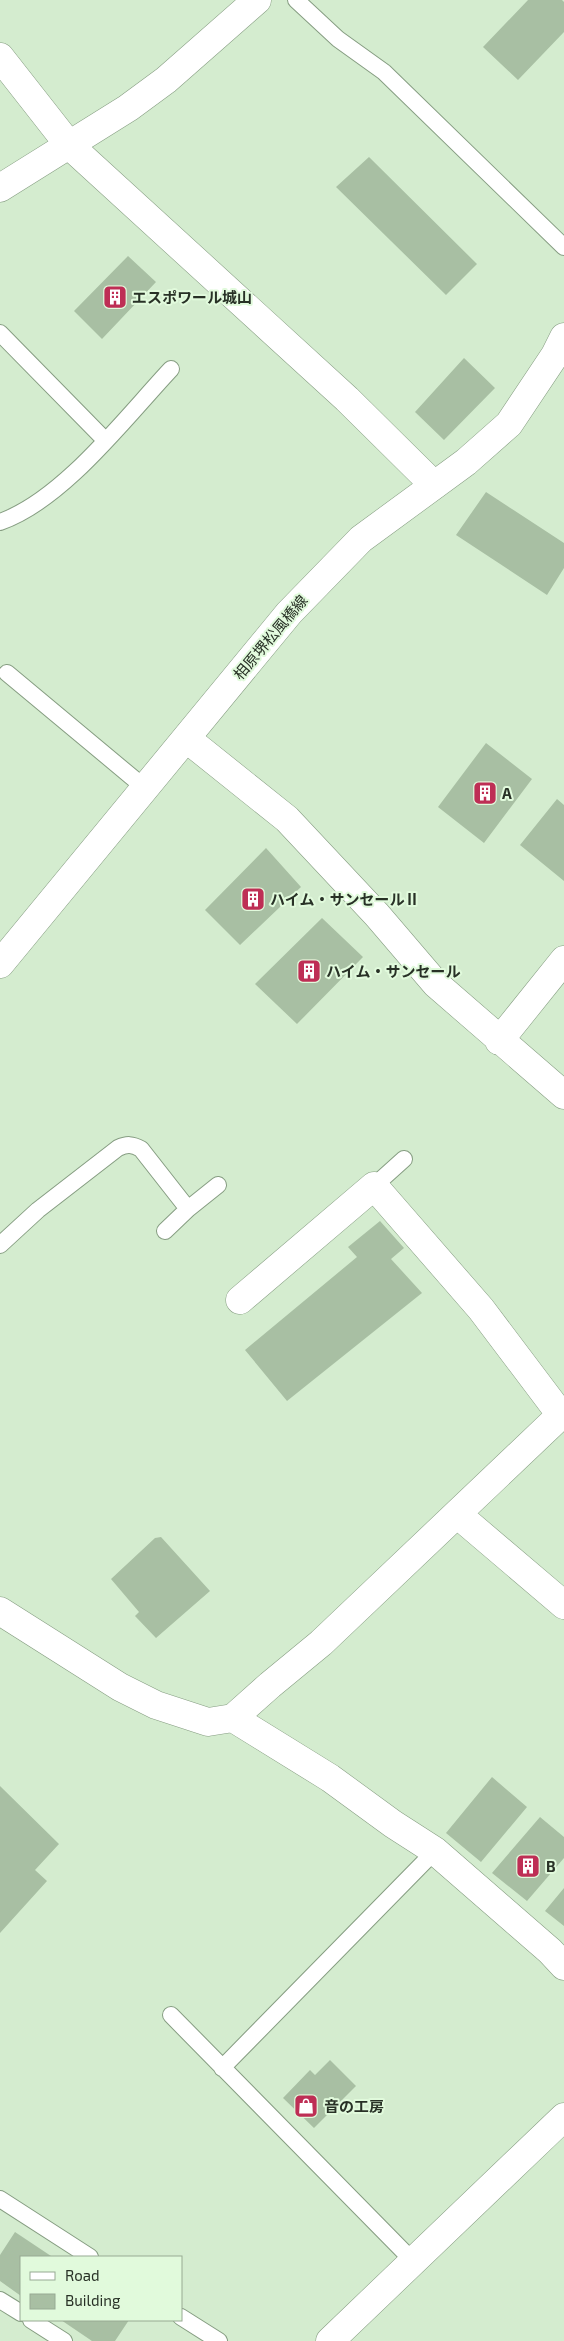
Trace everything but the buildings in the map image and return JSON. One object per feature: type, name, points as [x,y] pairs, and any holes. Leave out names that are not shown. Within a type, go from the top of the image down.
[{"type":"street","points":[[0,188],[128,108],[166,80],[257,0]]},
{"type":"street","points":[[0,57],[69,145],[347,399],[434,485]]},
{"type":"street","name":"相原堺松風橋線","points":[[0,964],[289,613],[322,577],[361,540],[473,457],[509,424],[555,356],[564,337]]},
{"type":"street","points":[[187,739],[287,819],[378,915],[436,984],[499,1041],[564,1095]]},
{"type":"street","points":[[499,1041],[564,960]]},
{"type":"street","points":[[0,1610],[120,1687],[156,1705],[208,1722],[234,1718],[321,1643],[563,1414],[480,1309],[374,1186],[240,1300]]},
{"type":"street","points":[[457,1514],[564,1605]]},
{"type":"street","points":[[234,1718],[330,1778],[393,1824],[435,1851],[550,1951],[564,1966]]},
{"type":"street","points":[[330,2341],[358,2312],[414,2262],[564,2117]]},
{"type":"lane","points":[[296,0],[338,39],[384,72],[564,247]]},
{"type":"lane","points":[[0,333],[105,440]]},
{"type":"lane","points":[[0,522],[15,517],[59,488],[171,370]]},
{"type":"lane","points":[[7,673],[145,788]]},
{"type":"lane","points":[[0,1245],[38,1210],[118,1148],[126,1144],[134,1145],[141,1149],[188,1209]]},
{"type":"lane","points":[[374,1186],[404,1160]]},
{"type":"lane","points":[[165,1231],[218,1184]]},
{"type":"lane","points":[[222,2068],[435,1851]]},
{"type":"lane","points":[[171,2015],[414,2262]]},
{"type":"lane","points":[[0,2200],[88,2256]]},
{"type":"lane","points":[[0,2300],[20,2312]]},
{"type":"lane","points":[[182,2318],[219,2341]]},
{"type":"lane","points":[[33,2321],[64,2341]]},
{"type":"place","name":"エスポワール城山","points":[[115,297]]},
{"type":"place","name":"A","points":[[485,793]]},
{"type":"place","name":"ハイム・サンセールⅡ","points":[[253,899]]},
{"type":"place","name":"ハイム・サンセール","points":[[309,971]]},
{"type":"place","name":"B","points":[[528,1866]]},
{"type":"place","name":"音の工房","points":[[306,2106]]}]
